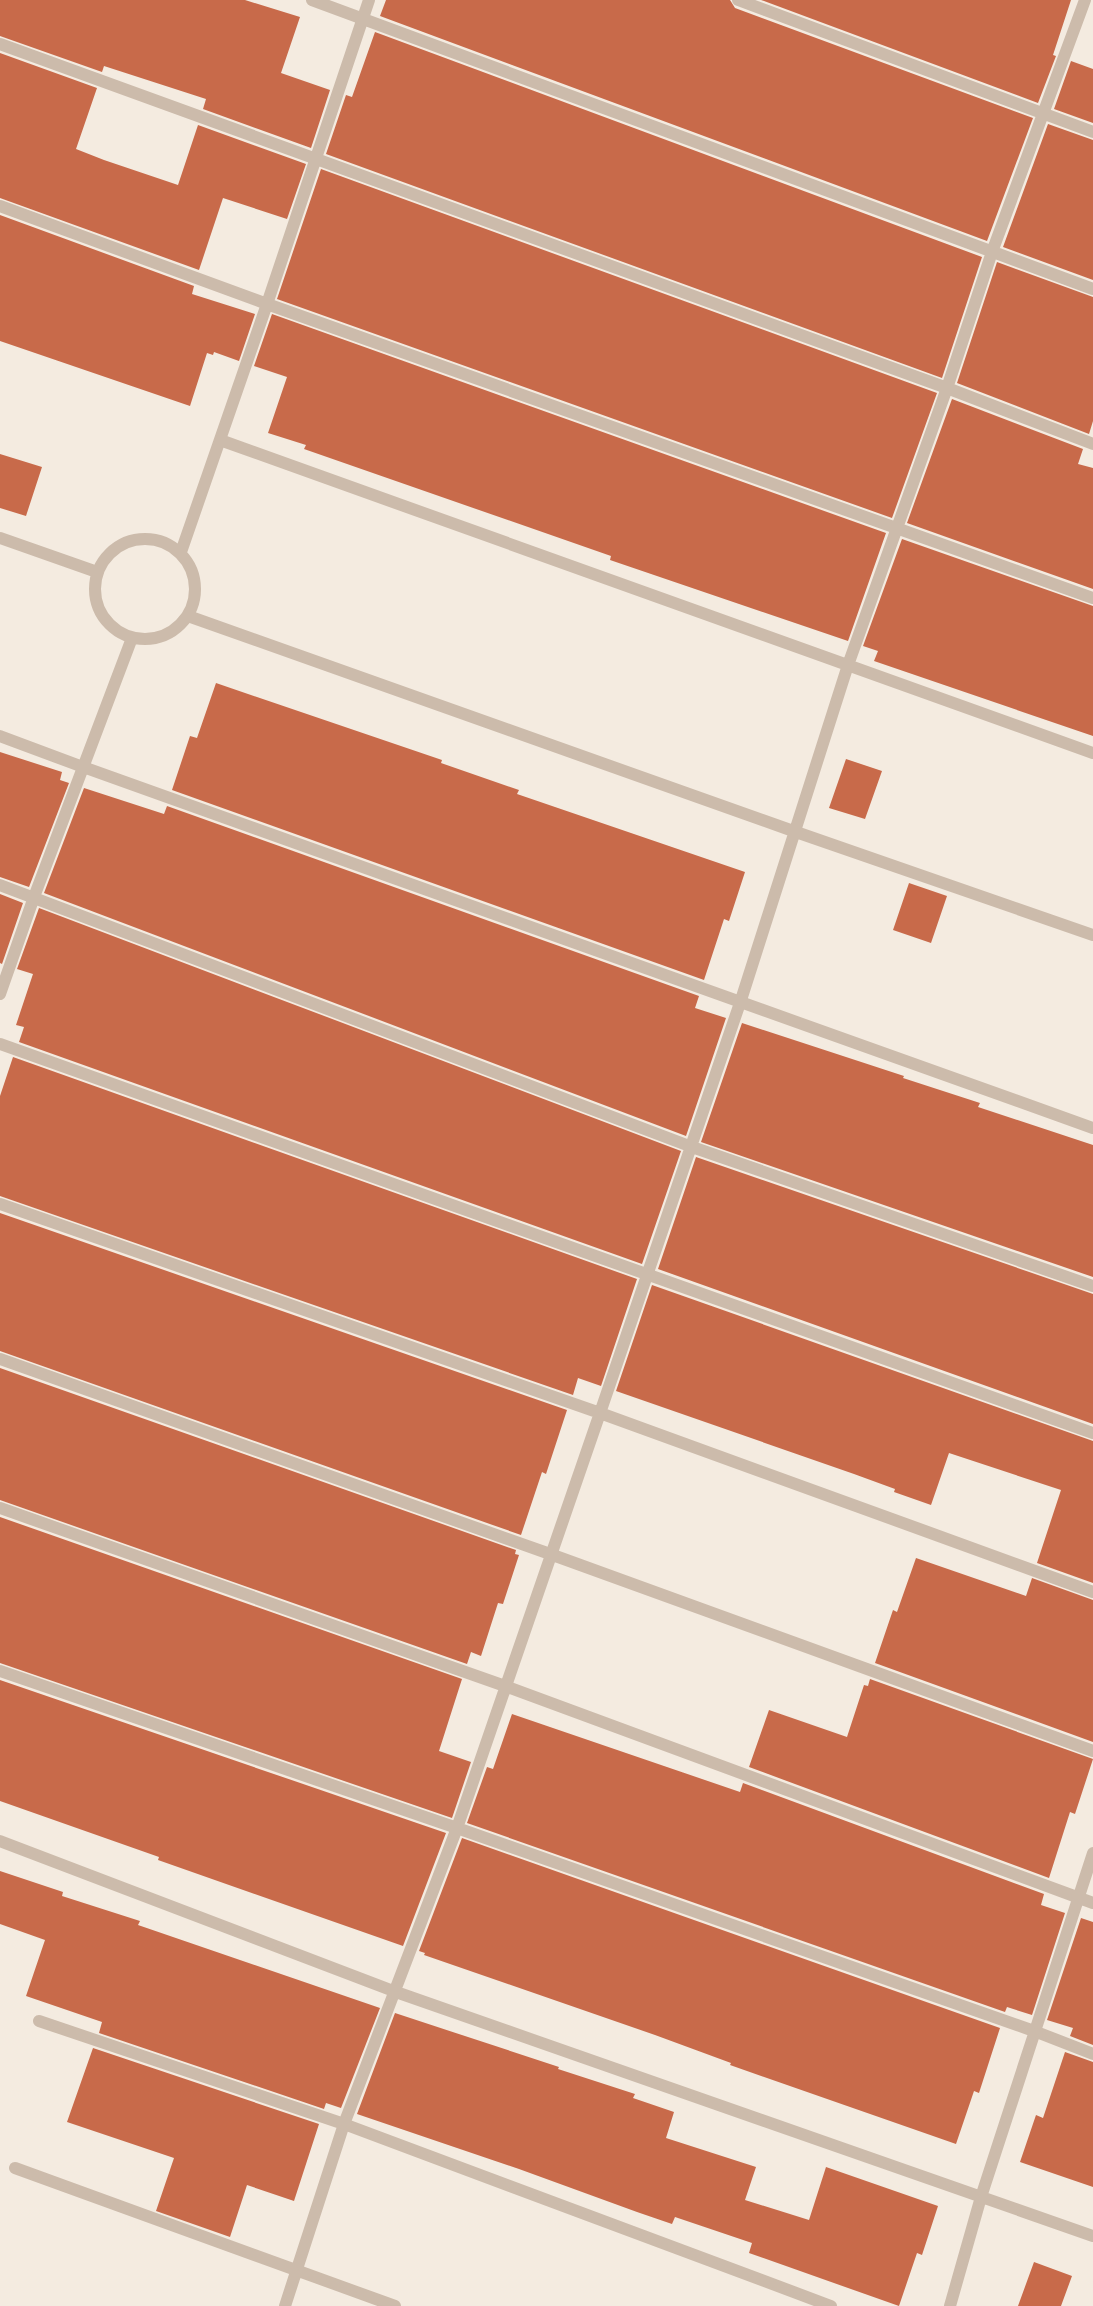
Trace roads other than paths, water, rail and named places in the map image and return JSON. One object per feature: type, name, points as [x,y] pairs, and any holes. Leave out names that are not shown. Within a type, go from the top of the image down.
[{"type":"street","points":[[312,0],[1093,289]]},
{"type":"street","points":[[181,552],[369,0]]},
{"type":"street","points":[[738,0],[1093,132]]},
{"type":"street","points":[[285,2306],[344,2124],[396,1992],[457,1828],[646,1275],[692,1147],[796,832],[848,665],[947,388],[992,252],[1085,0]]},
{"type":"street","points":[[0,44],[314,160],[947,388],[1093,444]]},
{"type":"street","points":[[0,206],[267,304],[1093,598]]},
{"type":"street","points":[[220,440],[1093,753]]},
{"type":"street","points":[[0,538],[97,572]]},
{"type":"street","points":[[151,538],[167,543],[181,552],[191,566],[196,583],[194,600],[188,616],[177,628],[164,636],[148,640],[132,638],[117,632],[105,620],[97,606],[94,589],[97,572],[106,557],[118,546],[134,539],[151,538]]},
{"type":"street","points":[[188,616],[796,832],[1093,935]]},
{"type":"street","points":[[0,994],[34,897],[132,638]]},
{"type":"street","points":[[0,736],[741,1000],[1093,1128]]},
{"type":"street","points":[[0,885],[692,1147],[1093,1286]]},
{"type":"street","points":[[0,1044],[1093,1433]]},
{"type":"street","points":[[0,1204],[600,1413],[1093,1592]]},
{"type":"street","points":[[0,1359],[550,1554],[1093,1751]]},
{"type":"street","points":[[0,1508],[505,1686],[1093,1902]]},
{"type":"street","points":[[0,1671],[457,1828],[1034,2031],[1093,2054]]},
{"type":"street","points":[[0,1841],[396,1992],[1093,2236]]},
{"type":"street","points":[[950,2306],[981,2197],[1077,1897],[1093,1853]]},
{"type":"street","points":[[39,2021],[344,2124],[831,2306]]},
{"type":"street","points":[[15,2168],[395,2306]]}]
